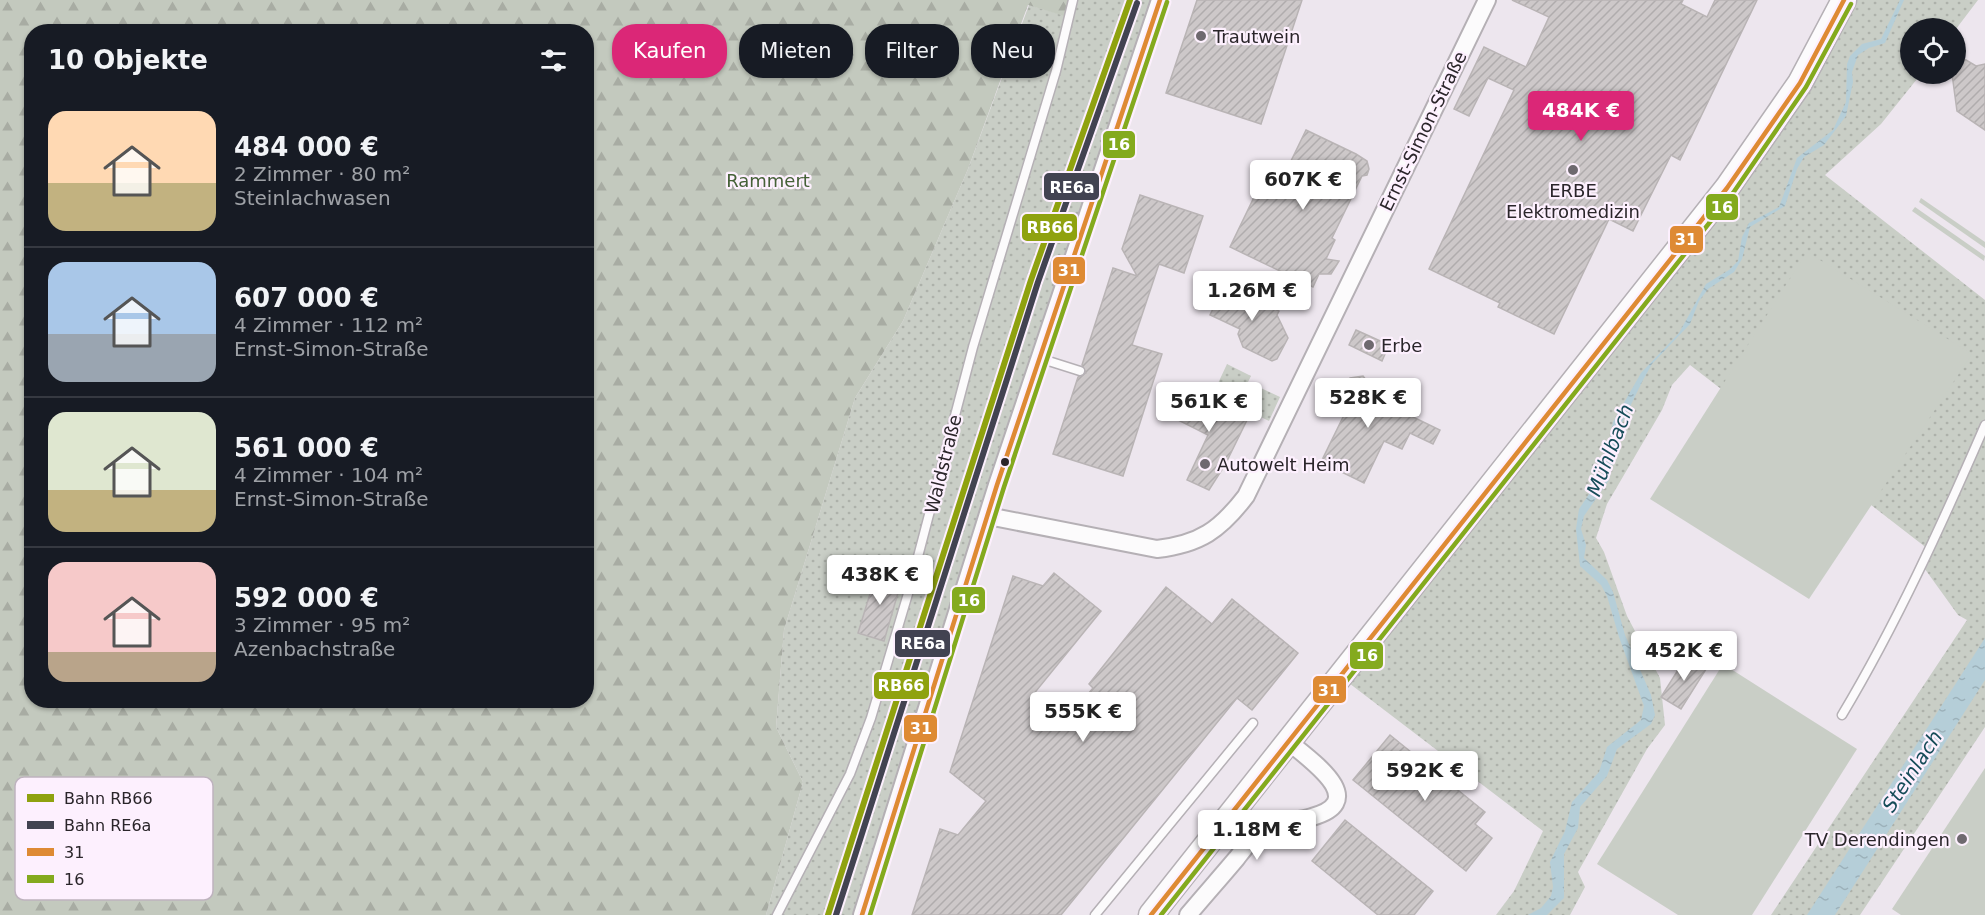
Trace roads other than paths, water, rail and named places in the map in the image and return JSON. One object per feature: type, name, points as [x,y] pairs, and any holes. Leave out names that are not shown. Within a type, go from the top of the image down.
[{"type":"street","points":[[862,915],[1039,358],[1160,0]]},
{"type":"street","name":"Ernst-Simon-Straße","points":[[988,516],[1157,549],[1181,546],[1208,535],[1230,517],[1250,487],[1488,0]]},
{"type":"street","points":[[1151,915],[1727,188],[1800,83],[1844,0]]},
{"type":"street","points":[[1188,915],[1258,833],[1274,823],[1312,817],[1326,812],[1337,797],[1336,787],[1330,778],[1289,742]]},
{"type":"lane","name":"Waldstraße","points":[[777,915],[850,774],[871,718],[910,587],[973,347],[1056,71],[1073,0]]},
{"type":"lane","points":[[1039,358],[1080,371]]},
{"type":"lane","points":[[1842,715],[1883,643],[1985,425]]},
{"type":"lane","points":[[1095,915],[1253,723]]},
{"type":"water","name":"Mühlbach","points":[[1900,0],[1904,0],[1885,43],[1869,48],[1858,55],[1852,72],[1853,82],[1846,116],[1824,145],[1804,157],[1797,169],[1785,206],[1750,227],[1742,259],[1734,272],[1708,289],[1699,301],[1690,324],[1652,364],[1622,423],[1609,480],[1584,516],[1581,529],[1586,545],[1584,558],[1607,580],[1613,592],[1625,635],[1651,695],[1655,715],[1651,724],[1617,749],[1607,776],[1580,807],[1578,828],[1564,854],[1564,898],[1547,915],[1528,915],[1541,908],[1551,896],[1553,887],[1550,862],[1565,831],[1572,802],[1599,772],[1607,747],[1641,720],[1644,706],[1607,596],[1601,585],[1580,566],[1576,529],[1579,509],[1602,475],[1613,422],[1641,373],[1679,333],[1706,284],[1729,270],[1738,261],[1742,237],[1749,223],[1779,207],[1797,158],[1833,130],[1846,102],[1847,64],[1850,56],[1862,44],[1881,39]]},
{"type":"water","name":"Steinlach","points":[[1985,638],[1985,680],[1835,915],[1807,915]]},
{"type":"rail line","name":"RB66","points":[[828,915],[1031,280],[1130,0]]},
{"type":"rail line","name":"RE6a","points":[[836,915],[1038,282],[1137,3]]},
{"type":"place","name":"Trautwein","points":[[1201,36]]},
{"type":"place","name":"ERBE Elektromedizin","points":[[1573,170]]},
{"type":"place","name":"Erbe","points":[[1369,345]]},
{"type":"place","name":"Autowelt Heim","points":[[1205,464]]},
{"type":"place","name":"TV Derendingen","points":[[1962,839]]},
{"type":"park label","name":"Rammert","points":[[768,180]]}]
